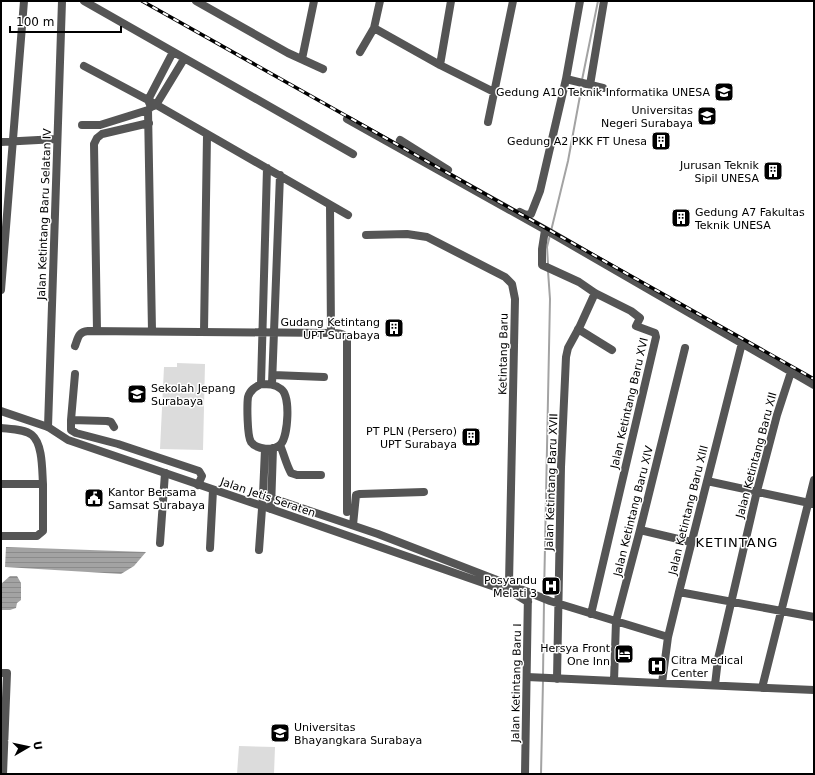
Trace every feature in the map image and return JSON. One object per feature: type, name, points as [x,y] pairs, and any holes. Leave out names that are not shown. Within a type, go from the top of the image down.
[{"type":"street","points":[[1,290],[24,1]]},
{"type":"street","name":"Jalan Ketintang Baru Selatan IV","points":[[48,427],[62,1]]},
{"type":"street","points":[[84,1],[354,154]]},
{"type":"street","points":[[196,1],[323,69]]},
{"type":"street","points":[[302,59],[314,1]]},
{"type":"street","points":[[360,52],[374,28],[380,1]]},
{"type":"street","points":[[440,65],[451,1]]},
{"type":"street","points":[[488,122],[513,1]]},
{"type":"street","points":[[400,140],[491,195],[526,215],[530,215],[540,191],[569,80],[580,1]]},
{"type":"street","points":[[586,84],[604,1]]},
{"type":"street","points":[[374,28],[440,65],[494,92]]},
{"type":"street","points":[[152,331],[149,123],[151,105],[173,52]]},
{"type":"street","points":[[82,125],[100,125],[151,105],[184,59]]},
{"type":"street","points":[[84,66],[151,105],[280,175],[348,215]]},
{"type":"street","points":[[569,80],[603,88]]},
{"type":"street","points":[[347,119],[814,385]]},
{"type":"street","points":[[97,331],[94,144],[97,138],[102,134],[149,123]]},
{"type":"street","points":[[204,332],[207,135]]},
{"type":"street","points":[[1,142],[57,139]]},
{"type":"street","points":[[261,384],[267,168]]},
{"type":"street","points":[[272,384],[280,175]]},
{"type":"street","points":[[330,205],[331,333]]},
{"type":"street","name":"Jalan Ketintang Baru XVI","points":[[547,232],[542,249],[546,267],[579,282],[595,293],[631,311],[640,318],[636,326],[656,333],[591,614]]},
{"type":"street","name":"Ketintang Baru","points":[[366,235],[407,234],[427,237],[505,277],[512,284],[515,299],[509,583]]},
{"type":"street","name":"Jalan Ketintang Baru XVII","points":[[553,679],[554,602],[566,357],[568,348],[595,293]]},
{"type":"street","points":[[578,329],[612,350]]},
{"type":"street","points":[[75,346],[79,334],[82,332],[97,331],[341,333],[347,338],[347,512]]},
{"type":"street","name":"Jalan Ketintang Baru XIII","points":[[662,683],[668,637],[742,343]]},
{"type":"street","name":"Jalan Ketintang Baru XIV","points":[[614,681],[616,621],[685,348]]},
{"type":"street","name":"Jalan Ketintang Baru XII","points":[[715,686],[718,659],[757,492],[776,415],[791,372]]},
{"type":"street","points":[[75,374],[71,430],[76,433],[118,444],[199,471],[202,476],[198,485]]},
{"type":"street","points":[[273,375],[324,377]]},
{"type":"street","points":[[259,550],[263,495],[273,447],[286,434],[287,403],[286,395],[281,389],[272,384],[261,384],[252,390],[248,397],[248,435],[251,443],[257,447],[273,447]]},
{"type":"street","name":"Jalan Jetis Seraten","points":[[1,411],[48,427],[68,440],[515,594],[528,602]]},
{"type":"street","points":[[71,420],[107,421],[111,422],[114,427]]},
{"type":"street","points":[[1,428],[27,433],[33,436],[39,446],[43,484],[43,531],[37,536],[1,536]]},
{"type":"street","points":[[273,447],[291,473],[321,475]]},
{"type":"street","points":[[271,509],[273,447]]},
{"type":"street","points":[[160,543],[165,473]]},
{"type":"street","points":[[762,688],[781,611],[811,503],[814,480]]},
{"type":"street","points":[[707,481],[811,503]]},
{"type":"street","points":[[1,484],[43,484]]},
{"type":"street","points":[[210,548],[214,490]]},
{"type":"street","points":[[354,526],[356,495],[424,492]]},
{"type":"street","name":"Jalan Jetis Seraten","points":[[263,495],[378,534],[509,583],[554,602],[668,637]]},
{"type":"street","points":[[640,530],[691,542]]},
{"type":"street","points":[[679,592],[814,617]]},
{"type":"street","name":"Jalan Ketintang Baru I","points":[[525,774],[528,602],[531,593]]},
{"type":"street","points":[[3,774],[4,673]]},
{"type":"street","points":[[527,677],[762,688],[813,688]]},
{"type":"shaded area","points":[[177,363],[205,364],[203,450],[160,449],[164,367],[177,367]]},
{"type":"shaded area","points":[[6,547],[146,552],[134,566],[121,574],[5,567]]},
{"type":"shaded area","points":[[10,576],[17,576],[21,583],[21,600],[17,603],[16,608],[1,610],[1,584]]},
{"type":"shaded area","points":[[239,746],[275,747],[274,774],[237,774]]},
{"type":"waterway","points":[[582,80],[598,1]]},
{"type":"waterway","points":[[551,231],[568,161],[582,85]]},
{"type":"waterway","points":[[548,264],[547,247],[550,235]]},
{"type":"waterway","points":[[544,596],[550,299],[548,271]]},
{"type":"waterway","points":[[543,676],[544,601]]},
{"type":"waterway","points":[[541,774],[543,681]]},
{"type":"railway","points":[[142,1],[814,379]]},
{"type":"place","name":"Gedung A10 Teknik Informatika UNESA","points":[[724,92]]},
{"type":"place","name":"Universitas Negeri Surabaya","points":[[707,116]]},
{"type":"place","name":"Gedung A2 PKK FT Unesa","points":[[661,141]]},
{"type":"place","name":"Jurusan Teknik Sipil UNESA","points":[[773,171]]},
{"type":"place","name":"Gedung A7 Fakultas Teknik UNESA","points":[[681,218]]},
{"type":"place","name":"Gudang Ketintang UPT Surabaya","points":[[394,328]]},
{"type":"place","name":"Sekolah Jepang Surabaya","points":[[137,394]]},
{"type":"place","name":"PT PLN (Persero) UPT Surabaya","points":[[471,437]]},
{"type":"place","name":"Kantor Bersama Samsat Surabaya","points":[[94,498]]},
{"type":"place","name":"Posyandu Melati 3","points":[[551,586]]},
{"type":"place","name":"Hersya Front One Inn","points":[[624,654]]},
{"type":"place","name":"Citra Medical Center","points":[[657,666]]},
{"type":"place","name":"Universitas Bhayangkara Surabaya","points":[[280,733]]},
{"type":"district","name":"KETINTANG","points":[[737,542]]}]
